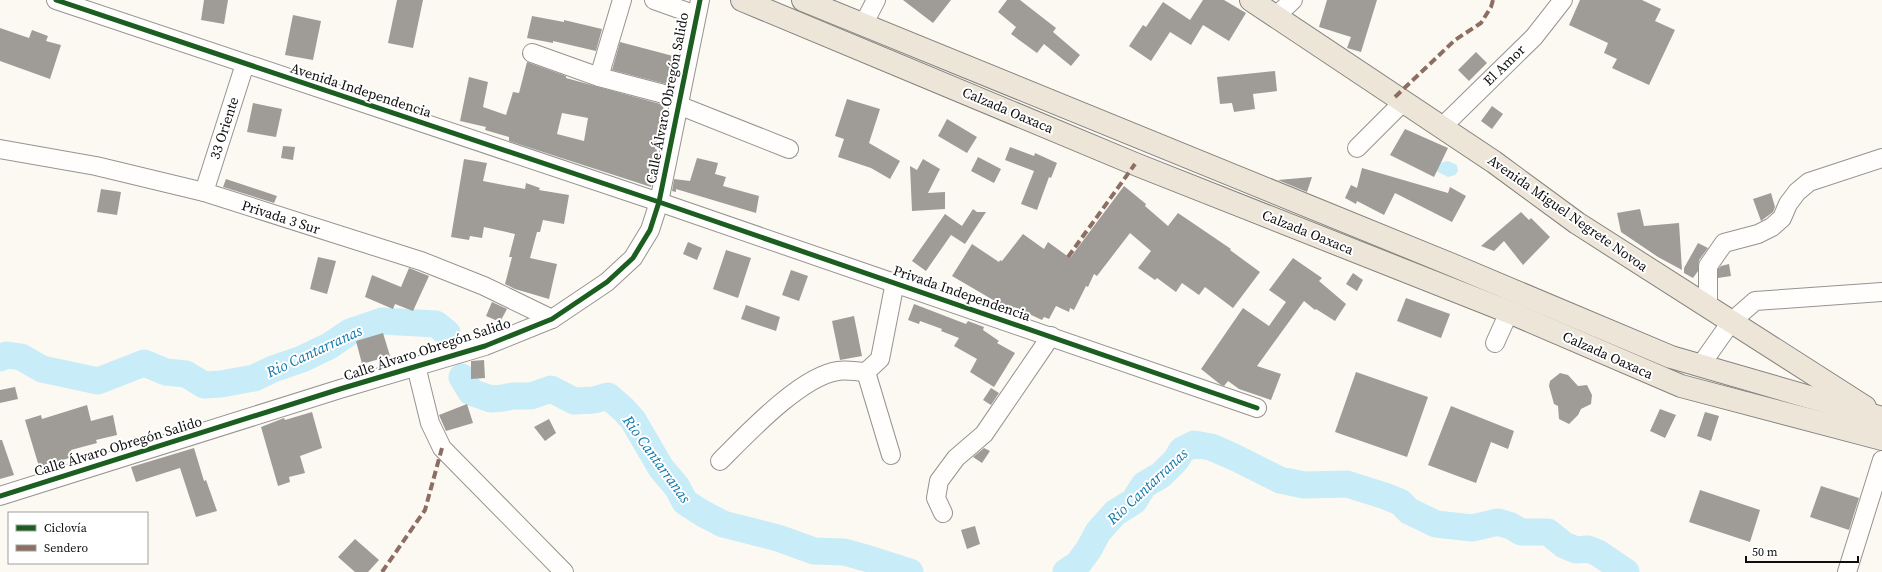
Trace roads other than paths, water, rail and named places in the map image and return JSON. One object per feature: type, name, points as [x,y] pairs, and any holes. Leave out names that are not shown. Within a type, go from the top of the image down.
[{"type":"main road","name":"Calzada Oaxaca","points":[[742,0],[1135,164],[1508,312],[1681,386],[1882,439]]},
{"type":"main road","name":"Calzada Oaxaca","points":[[805,0],[834,6],[863,25],[1455,266],[1671,358],[1880,421]]},
{"type":"main road","name":"Avenida Miguel Negrete Novoa","points":[[1251,0],[1494,162],[1576,223],[1708,308],[1859,402],[1880,421]]},
{"type":"main road","points":[[876,56],[885,34]]},
{"type":"street","name":"Avenida Independencia","points":[[56,0],[659,202]]},
{"type":"street","points":[[600,77],[622,0]]},
{"type":"street","points":[[654,0],[698,8]]},
{"type":"street","points":[[863,25],[876,0]]},
{"type":"street","points":[[1275,17],[1293,0]]},
{"type":"street","name":"El Amor","points":[[1442,127],[1534,37],[1563,0]]},
{"type":"street","name":"Calle Álvaro Obregón Salido","points":[[0,496],[416,366],[486,346],[552,319],[607,282],[633,258],[650,230],[659,202],[698,8]]},
{"type":"street","points":[[532,53],[600,77],[679,101],[789,149]]},
{"type":"street","name":"33 Oriente","points":[[204,192],[245,64]]},
{"type":"street","points":[[1357,148],[1403,102]]},
{"type":"street","name":"Privada 3 Sur","points":[[0,149],[96,166],[204,192],[421,261],[484,286],[552,319]]},
{"type":"street","points":[[1708,308],[1708,266],[1724,243],[1758,234],[1772,227],[1782,218],[1788,204],[1797,192],[1809,182],[1882,158]]},
{"type":"street","name":"Privada Independencia","points":[[659,202],[895,282],[1257,408]]},
{"type":"street","points":[[720,460],[759,422],[787,398],[806,385],[838,371],[866,372],[880,359],[895,282]]},
{"type":"street","points":[[1700,366],[1731,322],[1755,301],[1882,292]]},
{"type":"street","points":[[1495,343],[1508,312]]},
{"type":"street","points":[[943,514],[936,498],[939,481],[956,458],[984,434],[1051,336]]},
{"type":"street","points":[[416,366],[430,423],[442,448],[564,572]]},
{"type":"street","points":[[866,372],[891,455]]},
{"type":"street","points":[[1848,572],[1882,460]]},
{"type":"water","points":[[1448,161],[1457,165],[1458,171],[1455,175],[1448,177],[1436,171],[1440,163]]},
{"type":"waterway","name":"Rio Cantarranas","points":[[0,358],[7,355],[21,357],[42,369],[98,381],[144,363],[166,372],[186,374],[204,385],[221,384],[254,378],[273,369],[302,359],[329,346],[350,332],[382,321],[436,324],[447,333]]},
{"type":"waterway","name":"Rio Cantarranas","points":[[462,377],[471,392],[491,399],[513,396],[531,396],[551,389],[574,401],[594,400],[608,396],[633,420],[661,468],[677,487],[685,502],[702,513],[723,524],[778,538],[814,551],[844,552],[910,572]]},
{"type":"waterway","name":"Rio Cantarranas","points":[[1066,572],[1078,564],[1089,549],[1098,532],[1115,513],[1134,501],[1144,485],[1161,475],[1176,460],[1182,450],[1194,444],[1211,447],[1280,480],[1304,485],[1347,484],[1385,496],[1400,502],[1409,511],[1436,524],[1472,528],[1498,522],[1511,526],[1521,532],[1548,532],[1564,545],[1576,550],[1588,549],[1598,553],[1626,572]]}]
